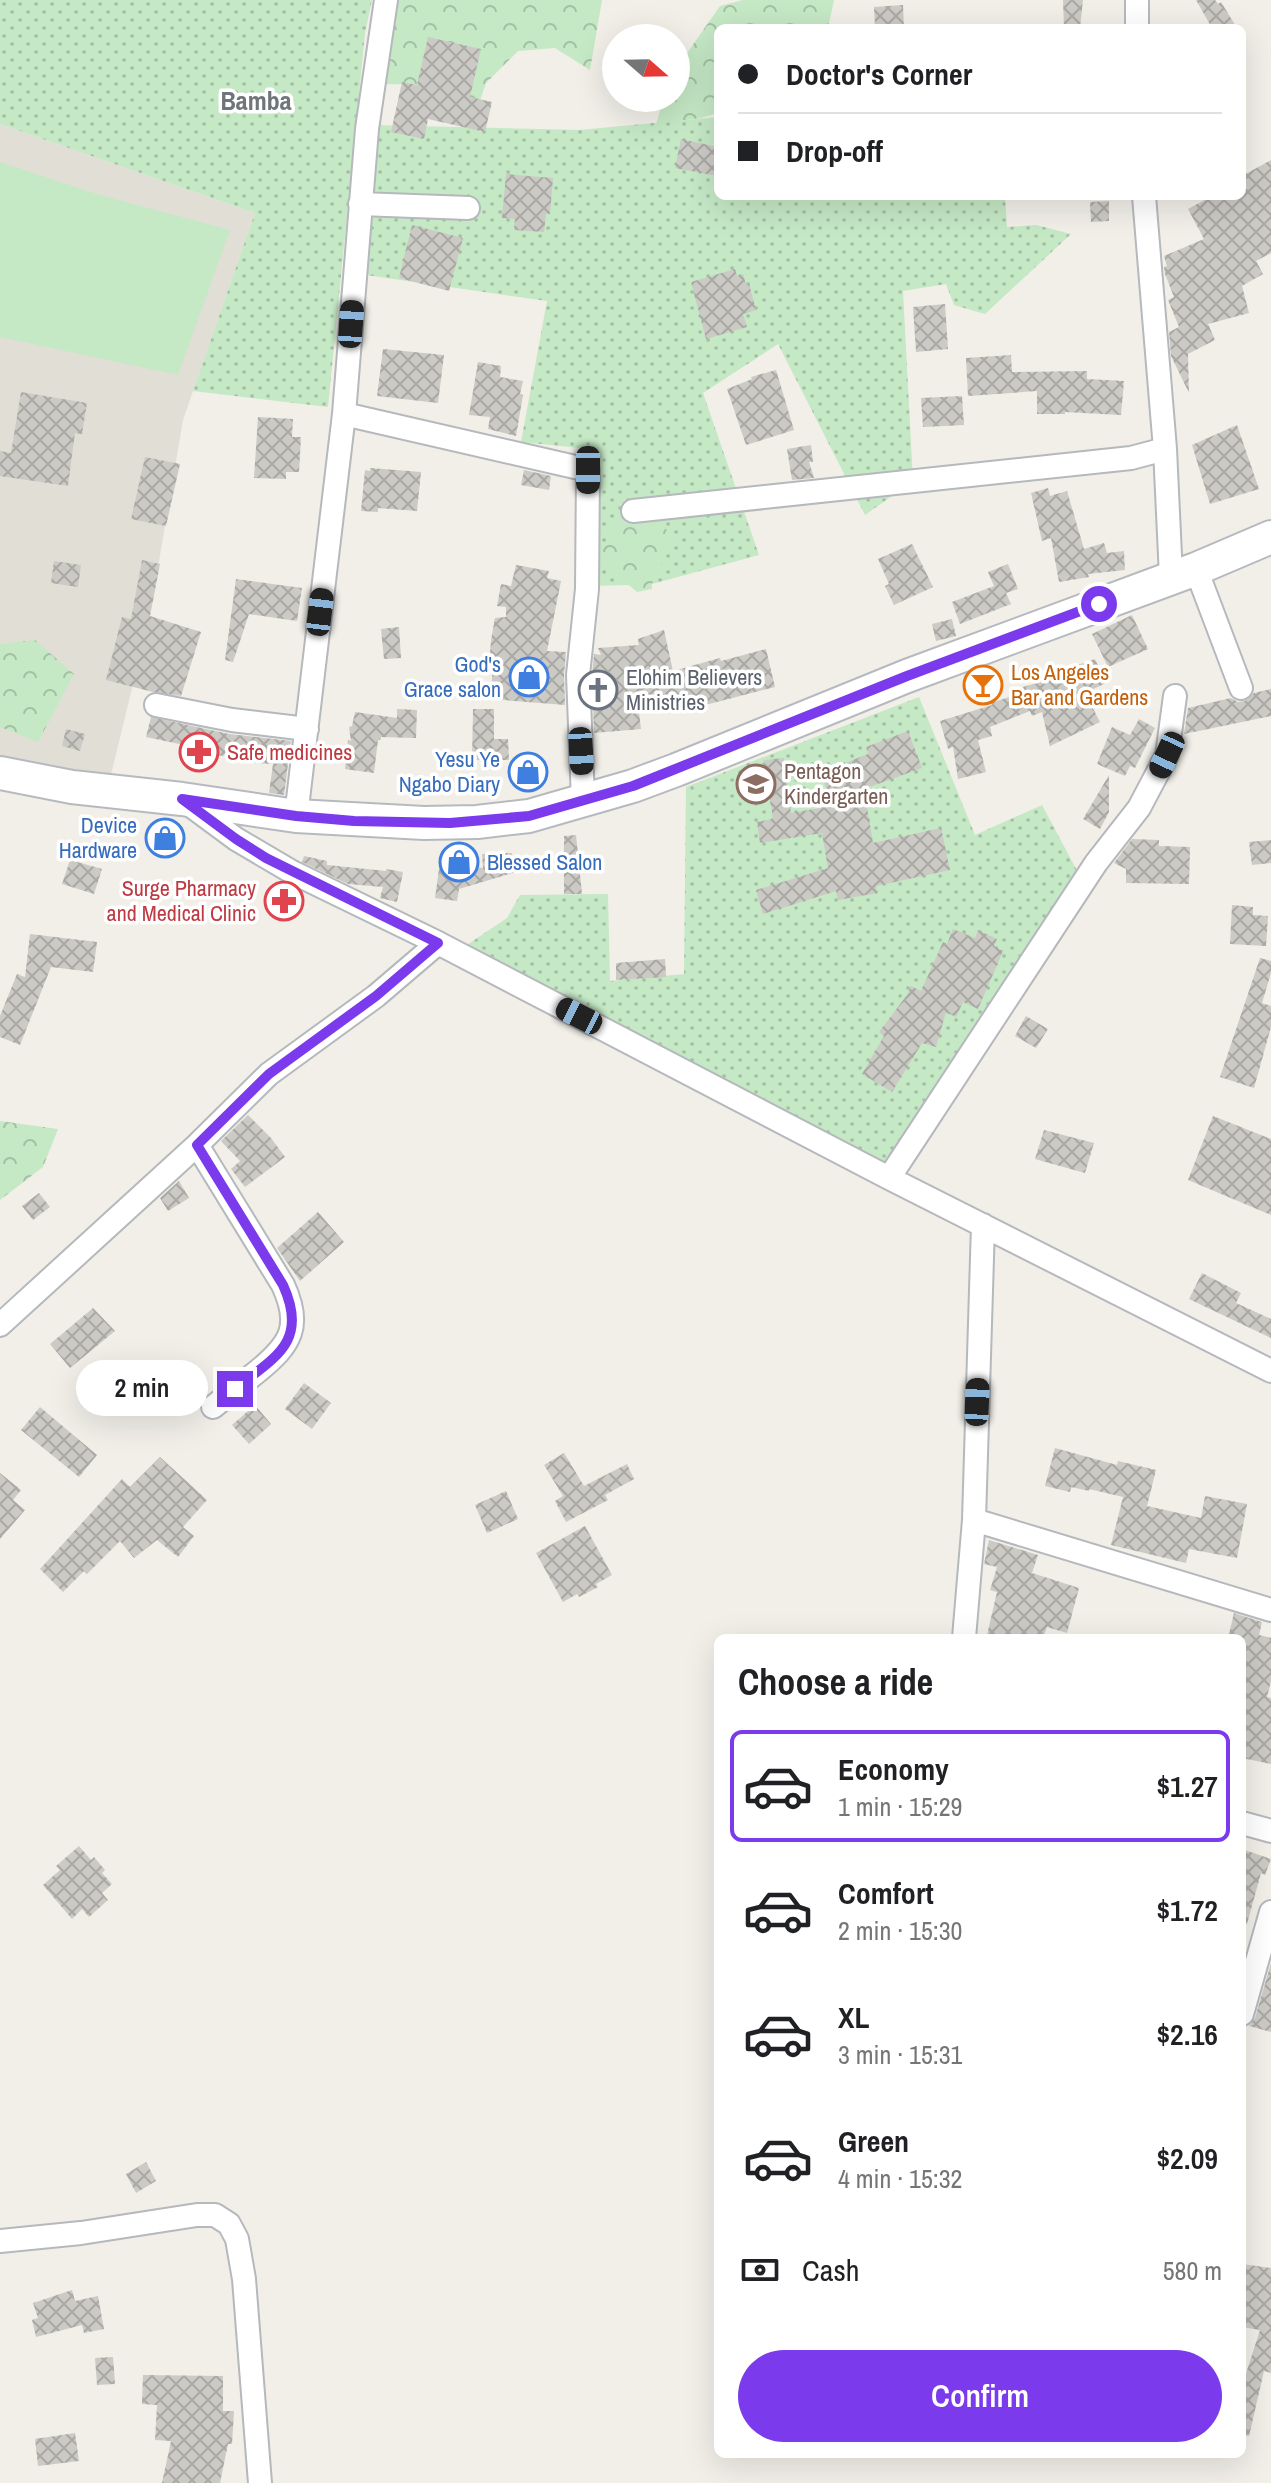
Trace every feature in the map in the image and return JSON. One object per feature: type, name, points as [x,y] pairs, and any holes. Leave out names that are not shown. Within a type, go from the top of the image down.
[{"type":"street","points":[[296,816],[344,414],[367,129],[386,0]]},
{"type":"street","points":[[1137,0],[1137,24]]},
{"type":"street","points":[[1144,200],[1165,449],[1184,573],[1241,688]]},
{"type":"street","points":[[360,204],[468,208]]},
{"type":"street","points":[[344,414],[588,470],[587,589],[578,675],[583,800]]},
{"type":"street","points":[[633,511],[1131,458],[1165,449]]},
{"type":"street","points":[[0,773],[72,787],[296,816],[410,823],[477,822],[529,816],[633,786],[676,770],[907,676],[1184,573],[1271,537]]},
{"type":"street","points":[[889,1178],[1096,863],[1139,808],[1167,755],[1175,696]]},
{"type":"street","points":[[156,705],[232,720],[307,729]]},
{"type":"street","points":[[182,799],[266,858],[438,943],[889,1178],[1271,1371]]},
{"type":"street","points":[[0,1325],[197,1145],[269,1074],[376,996],[438,943]]},
{"type":"street","points":[[197,1145],[283,1285],[291,1303],[293,1322],[289,1339],[279,1354],[213,1407]]},
{"type":"street","points":[[964,1634],[974,1520],[983,1225]]},
{"type":"street","points":[[974,1520],[1271,1610]]},
{"type":"street","points":[[1246,1824],[1271,1831]]},
{"type":"street","points":[[1246,2000],[1271,1912]]},
{"type":"street","points":[[0,2241],[197,2215],[215,2215],[229,2224],[237,2239],[244,2279],[260,2483]]},
{"type":"shaded area","points":[[0,124],[255,213],[183,420],[150,614],[109,783],[0,763]]},
{"type":"green space","points":[[0,0],[372,0],[365,33],[328,407],[193,391],[255,213],[0,124]]},
{"type":"green space","points":[[388,0],[602,0],[590,70],[555,48],[518,51],[486,83],[475,115],[448,85],[377,84]]},
{"type":"green space","points":[[743,0],[834,0],[829,24],[714,24],[714,114],[656,124],[660,112],[690,112],[690,49],[720,6]]},
{"type":"green space","points":[[714,117],[714,200],[1005,200],[1007,227],[1036,225],[1071,234],[985,314],[954,305],[946,284],[903,291],[913,481],[865,515],[778,344],[703,393],[759,555],[652,584],[599,560],[629,585],[591,586],[583,509],[590,449],[521,442],[547,301],[359,274],[373,125],[579,130]]},
{"type":"green space","points":[[0,162],[100,195],[230,230],[178,375],[0,337]]},
{"type":"green space","points":[[633,511],[676,535],[652,589],[637,592],[599,560],[614,521]]},
{"type":"green space","points":[[35,640],[74,674],[38,742],[0,727],[0,644]]},
{"type":"green space","points":[[919,697],[975,835],[1042,805],[1082,880],[881,1179],[449,957],[507,918],[520,895],[608,894],[610,981],[684,974],[686,787]]},
{"type":"green space","points":[[0,1121],[58,1129],[43,1167],[0,1200]]},
{"type":"building","points":[[1063,0],[1083,0],[1080,24],[1064,24]]},
{"type":"building","points":[[1196,0],[1221,2],[1235,24],[1210,24]]},
{"type":"building","points":[[903,5],[904,24],[875,24],[874,7]]},
{"type":"building","points":[[428,37],[481,49],[470,97],[492,102],[485,132],[428,119],[424,139],[391,132],[402,82],[417,85]]},
{"type":"building","points":[[681,139],[714,146],[714,175],[675,168]]},
{"type":"building","points":[[1271,160],[1271,253],[1256,261],[1263,274],[1242,286],[1249,313],[1208,324],[1215,340],[1188,354],[1189,393],[1171,356],[1169,332],[1179,327],[1168,300],[1174,297],[1165,274],[1164,267],[1167,266],[1164,256],[1204,239],[1188,209],[1205,200],[1246,200],[1246,174]]},
{"type":"building","points":[[506,174],[553,178],[550,214],[546,214],[544,232],[514,230],[515,219],[502,218]]},
{"type":"building","points":[[1109,201],[1109,221],[1091,222],[1090,202]]},
{"type":"building","points":[[412,225],[463,238],[449,291],[399,278]]},
{"type":"building","points":[[735,269],[737,276],[743,274],[746,285],[749,284],[756,310],[743,314],[747,327],[706,339],[691,282]]},
{"type":"building","points":[[945,304],[948,349],[916,352],[913,307]]},
{"type":"building","points":[[383,349],[444,355],[438,403],[377,396]]},
{"type":"building","points":[[1011,355],[1012,372],[1087,371],[1087,379],[1124,381],[1121,415],[1037,414],[1037,391],[968,396],[966,358]]},
{"type":"building","points":[[478,362],[501,366],[500,377],[523,381],[516,436],[488,429],[490,417],[469,415]]},
{"type":"building","points":[[776,370],[794,430],[746,445],[727,389],[751,377]]},
{"type":"building","points":[[21,392],[87,403],[82,434],[75,433],[68,486],[0,476],[0,451],[11,453]]},
{"type":"building","points":[[962,396],[964,425],[923,427],[921,398]]},
{"type":"building","points":[[258,417],[293,419],[292,437],[301,437],[299,472],[286,472],[286,479],[254,478]]},
{"type":"building","points":[[1237,425],[1259,489],[1210,504],[1192,445]]},
{"type":"building","points":[[811,445],[813,462],[809,462],[814,478],[792,480],[787,449]]},
{"type":"building","points":[[145,457],[180,464],[166,526],[131,519]]},
{"type":"building","points":[[370,468],[421,472],[417,511],[378,508],[378,512],[361,511],[365,470],[370,471]]},
{"type":"building","points":[[524,470],[551,476],[549,490],[521,485]]},
{"type":"building","points":[[1048,488],[1050,496],[1067,491],[1084,549],[1104,543],[1107,553],[1124,551],[1125,570],[1088,574],[1089,577],[1059,582],[1051,538],[1042,541],[1031,493]]},
{"type":"building","points":[[912,544],[933,587],[894,605],[878,559]]},
{"type":"building","points":[[142,560],[160,564],[150,616],[201,632],[181,696],[106,680],[122,617],[131,619]]},
{"type":"building","points":[[54,561],[81,565],[78,587],[51,583]]},
{"type":"building","points":[[1008,564],[1018,589],[1006,593],[1011,604],[960,624],[952,602],[994,586],[988,572]]},
{"type":"building","points":[[516,565],[549,571],[547,578],[561,581],[547,651],[566,652],[565,705],[490,699],[493,668],[489,668],[495,618],[506,617],[506,607],[497,606],[501,584],[511,586]]},
{"type":"building","points":[[236,579],[302,588],[297,621],[249,614],[233,662],[225,660]]},
{"type":"building","points":[[1132,615],[1148,649],[1108,667],[1092,634]]},
{"type":"building","points":[[952,619],[956,636],[936,641],[932,624]]},
{"type":"building","points":[[399,627],[401,658],[384,659],[381,629]]},
{"type":"building","points":[[664,630],[673,671],[766,649],[775,687],[682,711],[681,707],[639,712],[641,729],[594,733],[592,675],[594,654],[601,655],[598,648],[639,645],[638,639]]},
{"type":"building","points":[[1095,659],[1106,683],[1085,693],[1100,722],[1050,746],[1042,712],[1032,716],[1030,711],[990,727],[992,736],[978,740],[986,772],[958,779],[953,747],[948,749],[940,721],[992,705],[1024,692],[1023,687],[1054,678],[1052,674]]},
{"type":"building","points":[[1271,689],[1271,716],[1184,734],[1188,708],[1231,698],[1238,702],[1245,701],[1254,693]]},
{"type":"building","points":[[397,709],[417,710],[416,738],[381,737],[374,773],[345,769],[348,740],[351,741],[349,727],[352,726],[355,712],[397,718]]},
{"type":"building","points":[[473,709],[494,709],[494,739],[508,739],[509,760],[472,760]]},
{"type":"building","points":[[151,717],[229,734],[291,741],[284,795],[269,793],[273,764],[254,763],[255,759],[184,752],[184,745],[146,737]]},
{"type":"building","points":[[1139,719],[1155,728],[1135,768],[1130,766],[1125,776],[1097,764],[1112,727],[1130,735]]},
{"type":"building","points":[[66,729],[85,734],[80,751],[62,746]]},
{"type":"building","points":[[908,731],[922,768],[864,789],[873,843],[941,828],[950,870],[876,886],[877,893],[838,900],[836,891],[763,914],[756,890],[828,868],[822,833],[760,843],[757,822],[773,819],[764,760],[784,758],[791,813],[832,806],[822,776],[835,772],[833,768],[868,754],[866,747]]},
{"type":"building","points":[[1109,775],[1109,812],[1100,829],[1083,819]]},
{"type":"building","points":[[576,835],[582,894],[564,894],[564,836]]},
{"type":"building","points":[[1132,839],[1159,840],[1159,846],[1190,847],[1189,884],[1126,883],[1126,869],[1114,863]]},
{"type":"building","points":[[1271,840],[1271,863],[1252,865],[1249,842]]},
{"type":"building","points":[[512,853],[512,872],[516,872],[459,889],[457,901],[435,898],[440,862],[483,868],[482,854]]},
{"type":"building","points":[[304,856],[327,861],[327,865],[403,872],[397,902],[380,898],[383,887],[348,884],[302,862]]},
{"type":"building","points":[[70,860],[102,869],[94,894],[62,884]]},
{"type":"building","points":[[1232,905],[1253,907],[1253,915],[1268,916],[1266,946],[1230,944]]},
{"type":"building","points":[[953,929],[975,938],[978,930],[997,939],[994,946],[1003,951],[978,1009],[963,1002],[956,1017],[946,1012],[936,1047],[922,1043],[892,1092],[862,1074],[884,1036],[879,1032],[911,986],[921,991],[943,942],[947,944]]},
{"type":"building","points":[[30,934],[97,942],[93,972],[51,967],[20,1045],[0,1037],[0,1016],[17,974],[25,977]]},
{"type":"building","points":[[1260,958],[1271,961],[1271,973],[1262,1003],[1271,1006],[1271,1027],[1254,1088],[1220,1077]]},
{"type":"building","points":[[665,959],[666,977],[616,980],[616,963]]},
{"type":"building","points":[[1026,1016],[1048,1029],[1036,1048],[1015,1036]]},
{"type":"building","points":[[248,1115],[285,1157],[245,1187],[231,1169],[240,1161],[221,1141]]},
{"type":"building","points":[[1213,1116],[1271,1139],[1271,1215],[1188,1180]]},
{"type":"building","points":[[1044,1130],[1094,1143],[1085,1173],[1035,1159]]},
{"type":"building","points":[[179,1181],[189,1198],[168,1211],[160,1198]]},
{"type":"building","points":[[39,1193],[50,1207],[33,1220],[22,1206]]},
{"type":"building","points":[[318,1212],[344,1242],[300,1281],[277,1248]]},
{"type":"building","points":[[1202,1273],[1241,1293],[1236,1303],[1271,1319],[1271,1338],[1189,1299]]},
{"type":"building","points":[[93,1308],[115,1331],[70,1368],[50,1344]]},
{"type":"building","points":[[304,1383],[331,1403],[312,1429],[285,1409]]},
{"type":"building","points":[[255,1405],[271,1424],[249,1444],[232,1425]]},
{"type":"building","points":[[40,1407],[97,1455],[79,1477],[21,1430]]},
{"type":"building","points":[[1055,1448],[1117,1465],[1118,1461],[1156,1470],[1147,1506],[1201,1518],[1205,1496],[1247,1504],[1237,1558],[1189,1549],[1186,1563],[1111,1545],[1123,1497],[1089,1489],[1071,1487],[1070,1492],[1045,1486]]},
{"type":"building","points":[[564,1453],[584,1486],[627,1464],[634,1479],[605,1495],[608,1500],[566,1522],[555,1501],[563,1496],[544,1465]]},
{"type":"building","points":[[160,1457],[207,1500],[183,1527],[194,1536],[178,1557],[157,1540],[134,1558],[120,1541],[87,1574],[84,1571],[63,1592],[40,1569],[122,1479],[130,1487]]},
{"type":"building","points":[[0,1473],[21,1490],[13,1500],[25,1510],[0,1539]]},
{"type":"building","points":[[506,1491],[518,1519],[487,1533],[475,1505]]},
{"type":"building","points":[[585,1526],[612,1575],[596,1584],[598,1587],[563,1602],[536,1553]]},
{"type":"building","points":[[989,1540],[1038,1555],[1032,1573],[1079,1588],[1067,1633],[1047,1627],[1044,1634],[987,1634],[997,1592],[990,1590],[997,1567],[984,1564]]},
{"type":"building","points":[[1234,1613],[1262,1622],[1259,1635],[1271,1638],[1271,1681],[1267,1697],[1271,1698],[1271,1764],[1246,1759],[1246,1634],[1229,1634]]},
{"type":"building","points":[[79,1846],[91,1860],[94,1857],[112,1884],[102,1893],[108,1900],[89,1917],[82,1909],[72,1919],[43,1885],[60,1870],[56,1866]]},
{"type":"building","points":[[1246,1850],[1271,1859],[1265,1875],[1261,1873],[1247,1924]]},
{"type":"building","points":[[1271,1963],[1271,2032],[1249,2026],[1255,2018]]},
{"type":"building","points":[[146,2162],[156,2181],[136,2193],[126,2174]]},
{"type":"building","points":[[1246,2265],[1271,2268],[1271,2373],[1264,2371],[1249,2436],[1246,2436],[1246,2374],[1260,2330],[1246,2328]]},
{"type":"building","points":[[72,2290],[75,2301],[98,2296],[104,2329],[84,2333],[82,2325],[36,2337],[32,2320],[38,2318],[33,2303]]},
{"type":"building","points":[[113,2357],[115,2384],[97,2385],[95,2358]]},
{"type":"building","points":[[143,2375],[223,2376],[223,2411],[234,2411],[232,2444],[228,2444],[220,2483],[162,2483],[171,2441],[155,2440],[157,2405],[142,2404]]},
{"type":"building","points":[[75,2433],[79,2461],[38,2466],[35,2439]]},
{"type":"place","name":"God's Grace salon","points":[[529,677]]},
{"type":"place","name":"Los Angeles Bar and Gardens","points":[[983,685]]},
{"type":"place","name":"Elohim Believers Ministries","points":[[598,690]]},
{"type":"place","name":"Safe medicines","points":[[199,752]]},
{"type":"place","name":"Yesu Ye Ngabo Diary","points":[[528,772]]},
{"type":"place","name":"Pentagon Kindergarten","points":[[756,784]]},
{"type":"place","name":"Device Hardware","points":[[165,838]]},
{"type":"place","name":"Blessed Salon","points":[[459,862]]},
{"type":"place","name":"Surge Pharmacy and Medical Clinic","points":[[284,901]]},
{"type":"district","name":"Bamba","points":[[256,100]]},
{"type":"route","points":[[235,1389],[279,1354],[289,1339],[293,1322],[291,1303],[197,1145],[269,1074],[376,996],[438,943],[266,858],[182,799],[354,821],[450,823],[529,816],[633,786],[907,676],[1099,604]]}]
